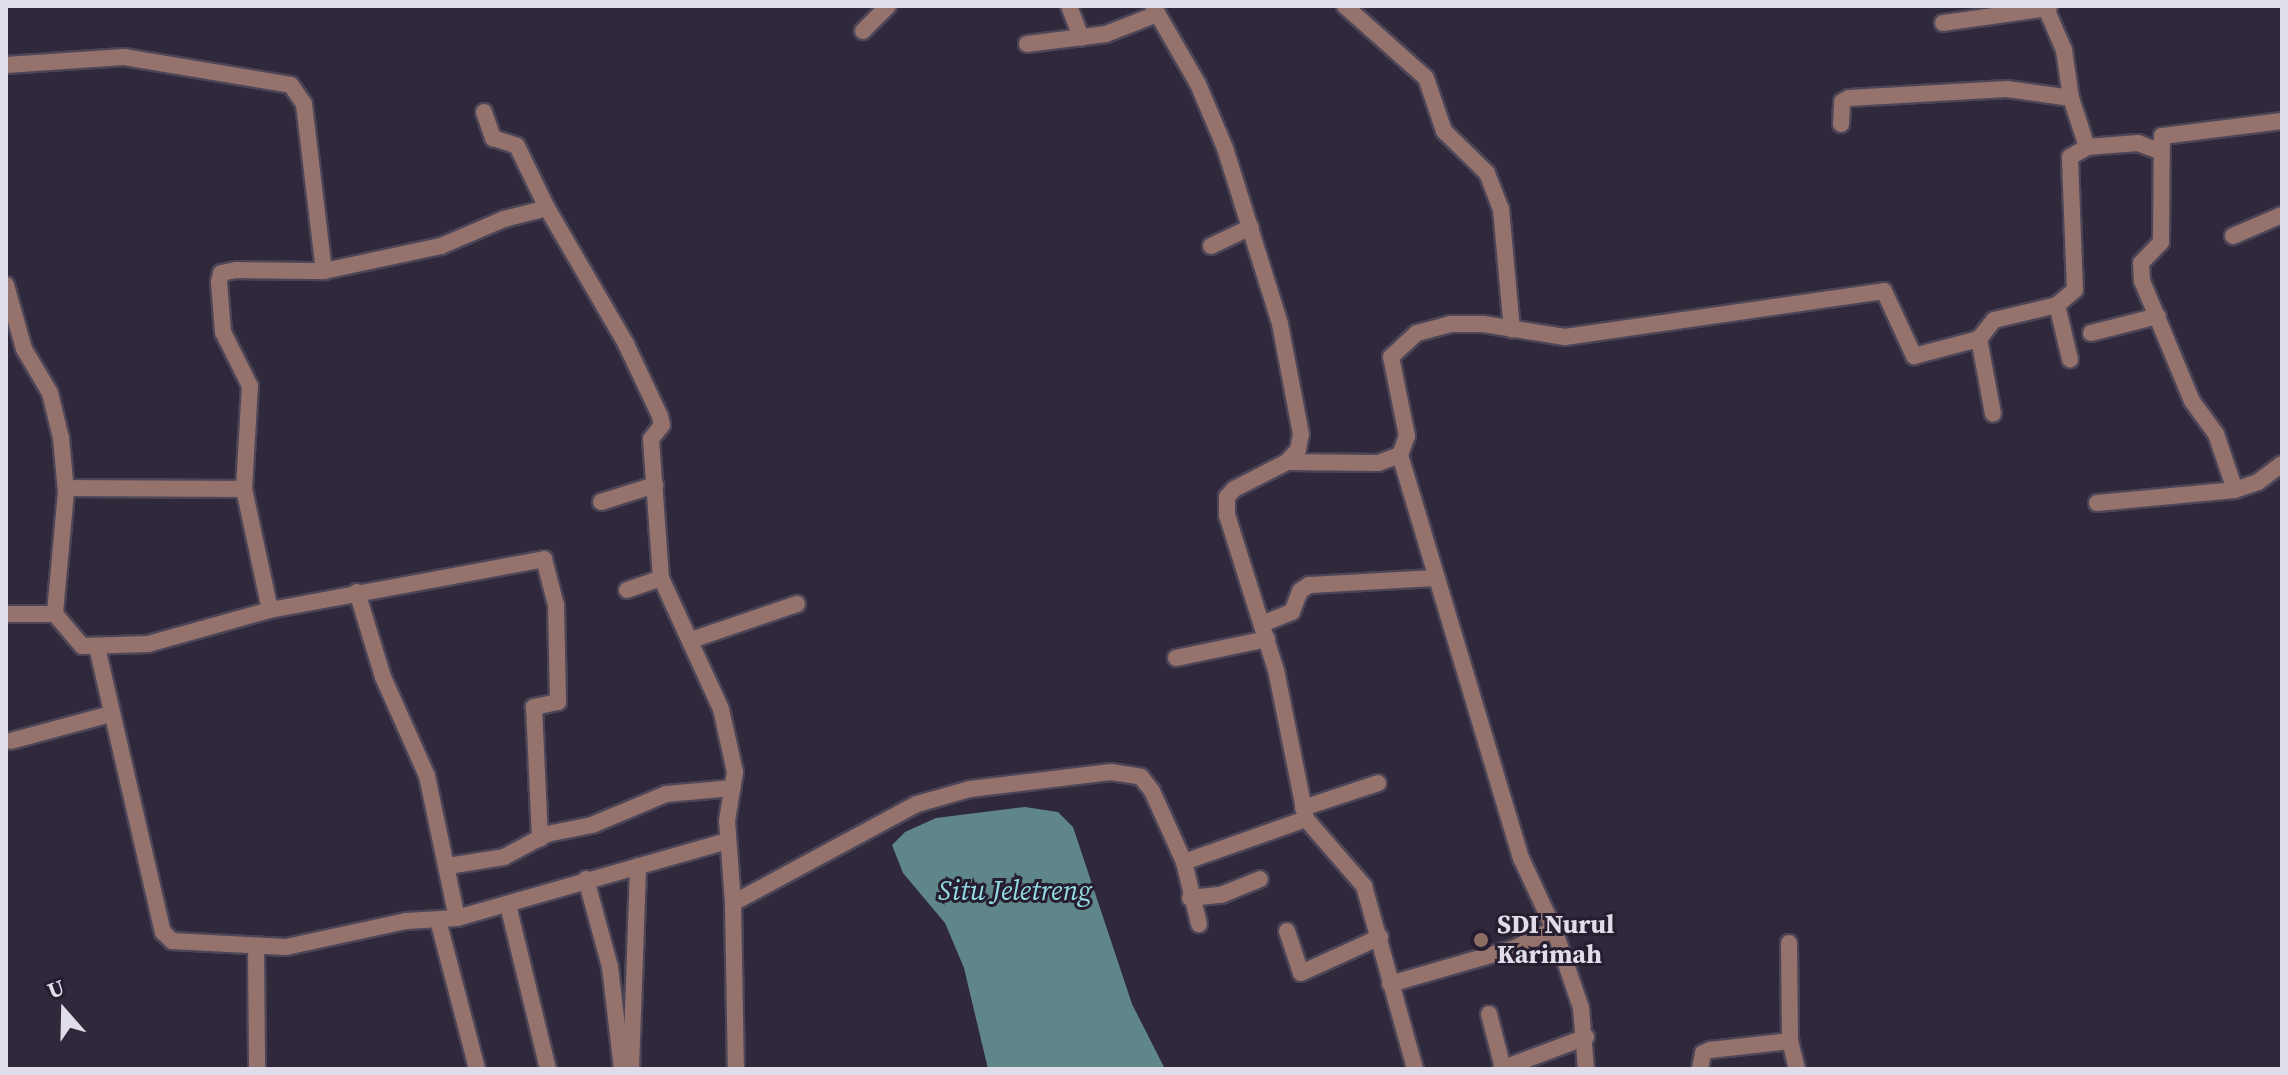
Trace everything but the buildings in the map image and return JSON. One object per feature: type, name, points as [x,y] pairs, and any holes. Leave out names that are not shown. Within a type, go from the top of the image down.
[{"type":"street","points":[[863,31],[888,6]]},
{"type":"street","points":[[1069,6],[1081,38]]},
{"type":"street","points":[[1345,6],[1426,78],[1444,131],[1487,173],[1501,209],[1512,330]]},
{"type":"street","points":[[1943,23],[2047,7],[2064,50],[2071,98],[2087,147]]},
{"type":"street","points":[[1027,44],[1081,38],[1155,10],[1198,84],[1251,227],[1280,324],[1301,434],[1298,450],[1287,462],[1234,489],[1226,504],[1264,632],[1304,813],[1357,871],[1380,937],[1415,1069]]},
{"type":"street","points":[[6,65],[124,57],[291,85],[304,104],[324,271]]},
{"type":"street","points":[[1841,124],[1842,102],[1849,98],[2007,89],[2071,98]]},
{"type":"street","points":[[484,112],[493,138],[517,146],[547,208],[626,344],[660,416],[662,425],[651,439],[661,578],[691,640],[732,744],[733,788],[728,841],[733,903],[736,1069]]},
{"type":"street","points":[[2235,490],[2216,434],[2192,401],[2141,275],[2145,255],[2161,242],[2159,151],[2165,135],[2282,121]]},
{"type":"street","points":[[1586,1069],[1586,1037],[1554,929],[1521,858],[1400,455],[1407,436],[1391,357],[1417,333],[1450,324],[1565,337],[1884,291],[1914,356],[1979,339],[1994,320],[2057,305],[2075,290],[2068,159],[2087,147],[2138,143],[2159,151]]},
{"type":"street","points":[[270,610],[244,489],[250,386],[223,332],[221,273],[324,271],[441,246],[504,219],[547,208]]},
{"type":"street","points":[[2233,236],[2282,215]]},
{"type":"street","points":[[1211,246],[1251,227]]},
{"type":"street","points":[[6,285],[24,349],[50,393],[66,488],[63,574],[55,614],[75,644],[97,647],[174,640],[270,610],[544,559],[556,605],[558,702],[534,707],[540,839]]},
{"type":"street","points":[[2057,305],[2070,359]]},
{"type":"street","points":[[2091,333],[2158,316]]},
{"type":"street","points":[[1979,339],[1993,414]]},
{"type":"street","points":[[1287,462],[1378,463],[1400,455]]},
{"type":"street","points":[[2097,503],[2235,490],[2258,482],[2282,464]]},
{"type":"street","points":[[601,502],[655,485]]},
{"type":"street","points":[[66,488],[244,489]]},
{"type":"street","points":[[627,590],[661,578]]},
{"type":"street","points":[[1176,658],[1264,632],[1292,612],[1300,591],[1309,585],[1436,578]]},
{"type":"street","points":[[357,592],[383,677],[427,776],[457,918]]},
{"type":"street","points":[[691,640],[797,604]]},
{"type":"street","points":[[6,614],[55,614]]},
{"type":"street","points":[[97,647],[111,714],[131,780],[163,932],[177,942],[286,947],[406,921],[457,918],[728,841]]},
{"type":"street","points":[[11,741],[111,714]]},
{"type":"street","points":[[733,903],[917,804],[970,789],[1111,772],[1141,777],[1152,791],[1184,862],[1190,898],[1199,924]]},
{"type":"street","points":[[1184,862],[1378,783]]},
{"type":"street","points":[[448,866],[504,857],[540,839],[592,825],[666,794],[733,788]]},
{"type":"street","points":[[631,1069],[638,866]]},
{"type":"street","points":[[586,879],[610,967],[622,1069]]},
{"type":"street","points":[[1190,898],[1221,895],[1260,879]]},
{"type":"street","points":[[508,905],[548,1069]]},
{"type":"street","points":[[438,920],[477,1069]]},
{"type":"street","points":[[1390,984],[1515,948],[1554,929]]},
{"type":"street","points":[[1287,931],[1301,973],[1380,937]]},
{"type":"street","points":[[1789,943],[1790,1041],[1797,1069]]},
{"type":"street","points":[[256,947],[257,1069]]},
{"type":"street","points":[[1489,1014],[1508,1068],[1586,1037]]},
{"type":"street","points":[[1700,1069],[1703,1053],[1710,1050],[1790,1041]]},
{"type":"water","name":"Situ Jeletreng","points":[[1025,807],[1058,812],[1073,827],[1132,1004],[1165,1069],[988,1069],[964,968],[945,923],[903,873],[892,845],[905,832],[936,818]]},
{"type":"place","name":"SDI Nurul Karimah","points":[[1481,940]]}]
